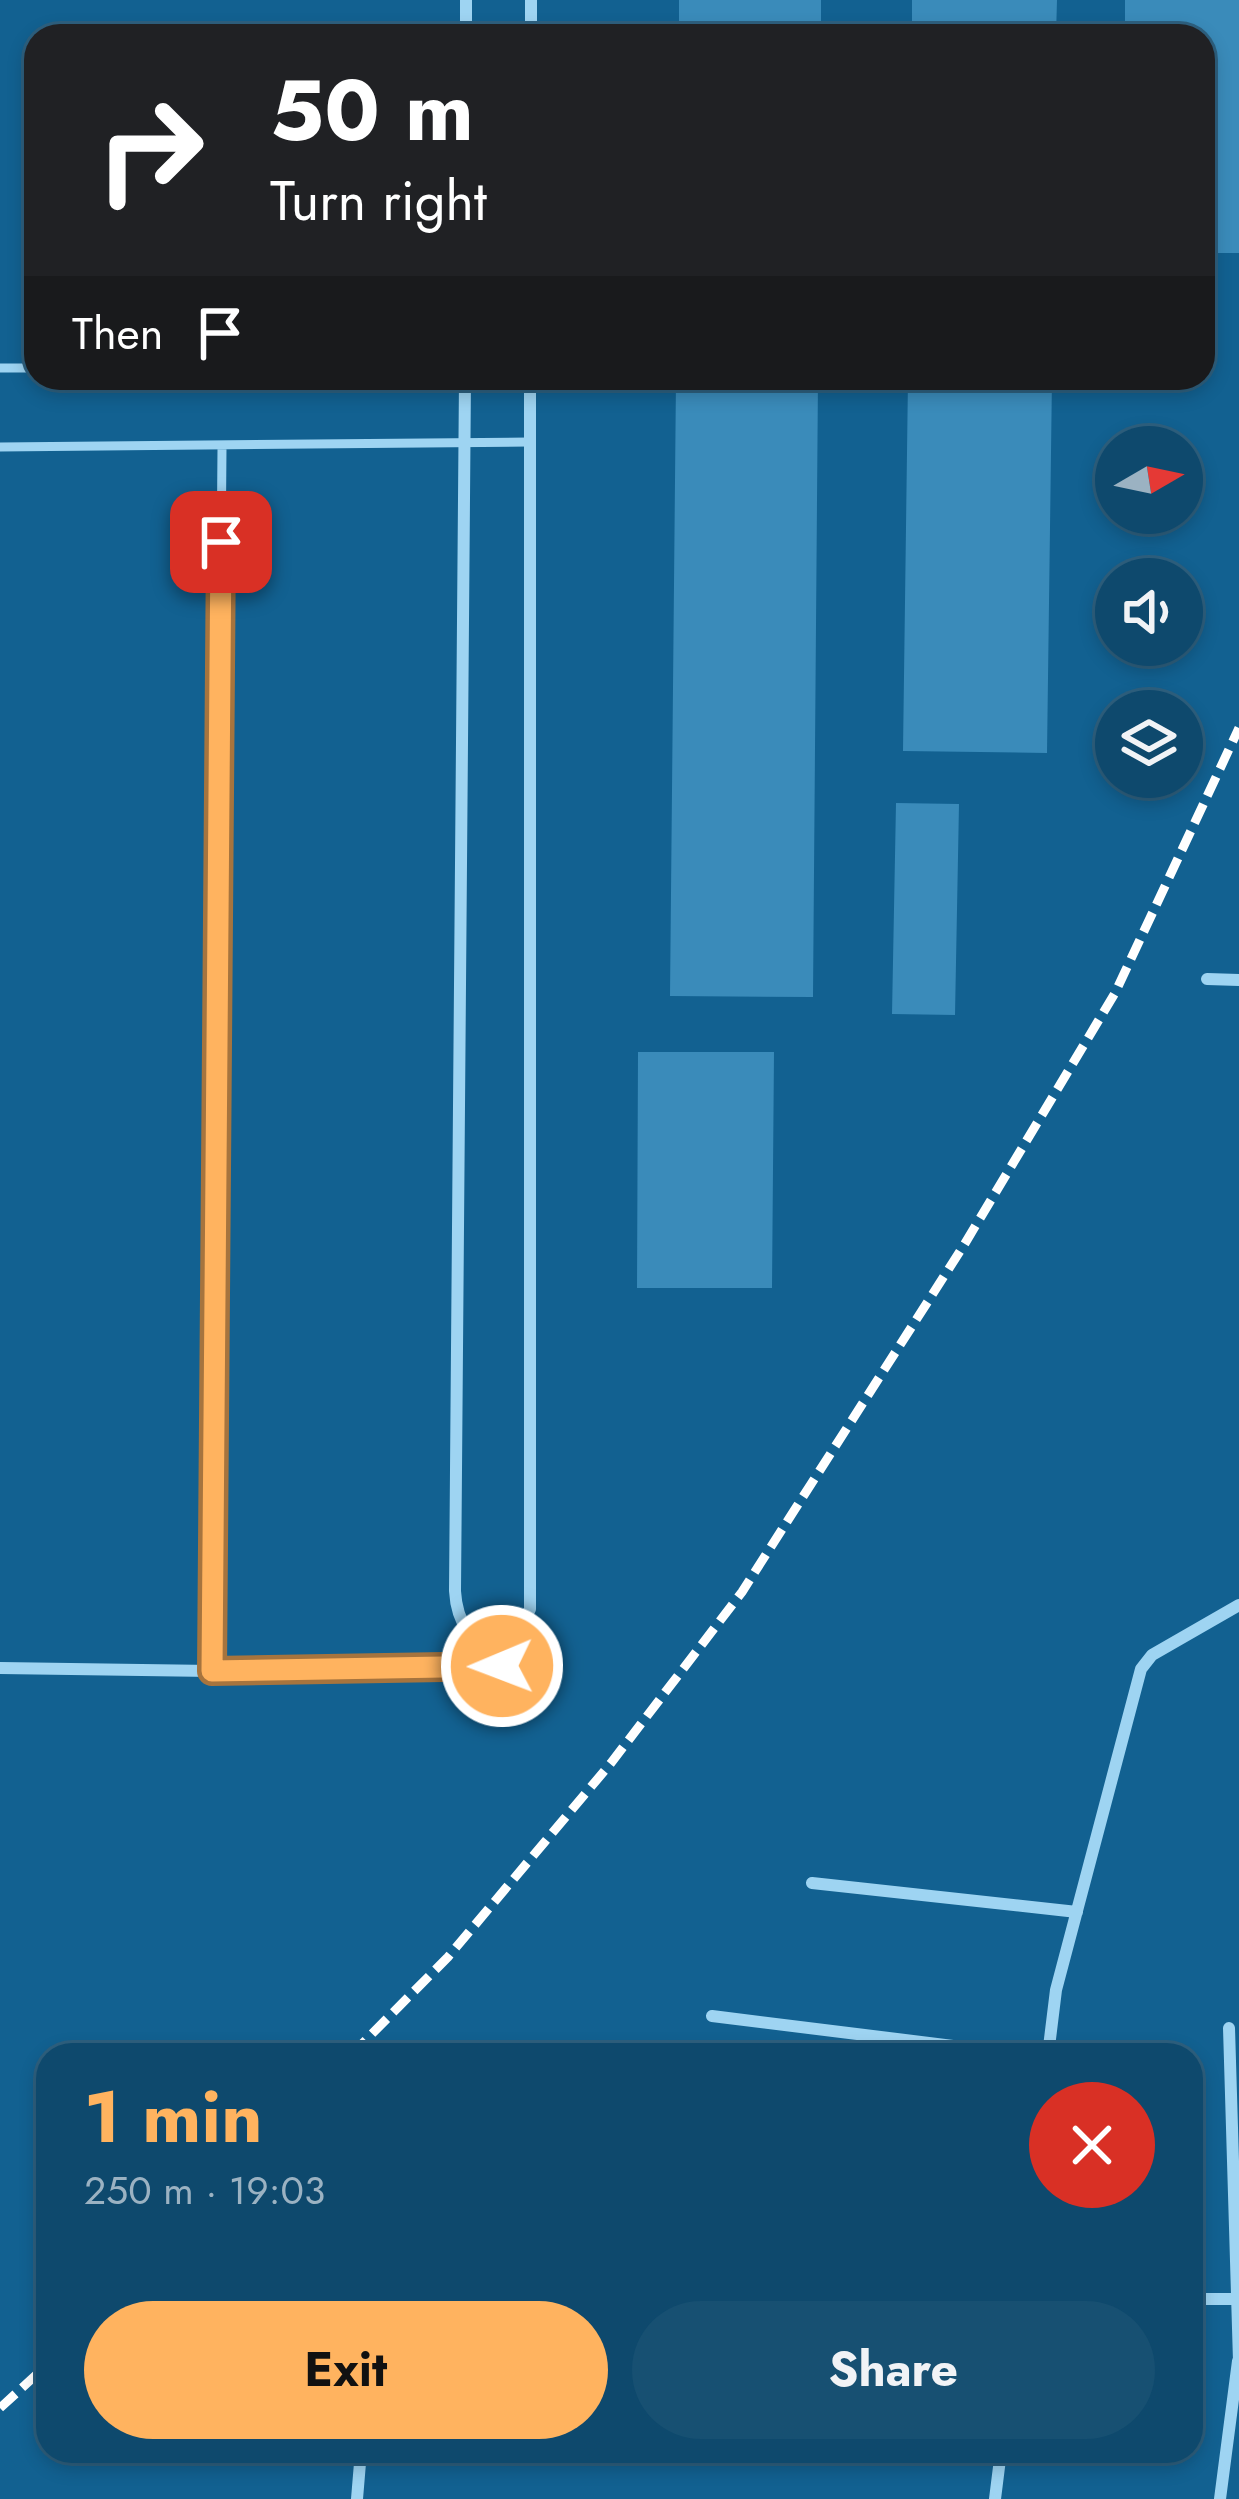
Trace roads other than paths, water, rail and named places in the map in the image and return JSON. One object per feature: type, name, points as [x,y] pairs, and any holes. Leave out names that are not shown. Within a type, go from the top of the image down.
[{"type":"street","points":[[465,390],[455,1591],[457,1616],[467,1635],[502,1666]]},
{"type":"street","points":[[502,1666],[530,1609],[530,390]]},
{"type":"street","points":[[1208,979],[1239,980]]},
{"type":"street","points":[[1049,2043],[1056,1990],[1141,1670],[1152,1655],[1239,1605]]},
{"type":"street","points":[[0,1667],[212,1671],[502,1666]]},
{"type":"street","points":[[812,1883],[1076,1912]]},
{"type":"street","points":[[712,2016],[929,2043]]},
{"type":"street","points":[[1220,2499],[1238,2361],[1229,2028]]},
{"type":"street","points":[[1203,2300],[1236,2299]]},
{"type":"street","points":[[357,2499],[360,2463]]},
{"type":"street","points":[[995,2499],[1000,2463]]},
{"type":"lane","points":[[0,447],[530,442]]},
{"type":"lane","points":[[212,1671],[222,448]]},
{"type":"railway","points":[[363,2043],[448,1957],[611,1763],[742,1592],[964,1245],[1115,993],[1239,728]]},
{"type":"railway","points":[[0,2408],[36,2375]]}]
